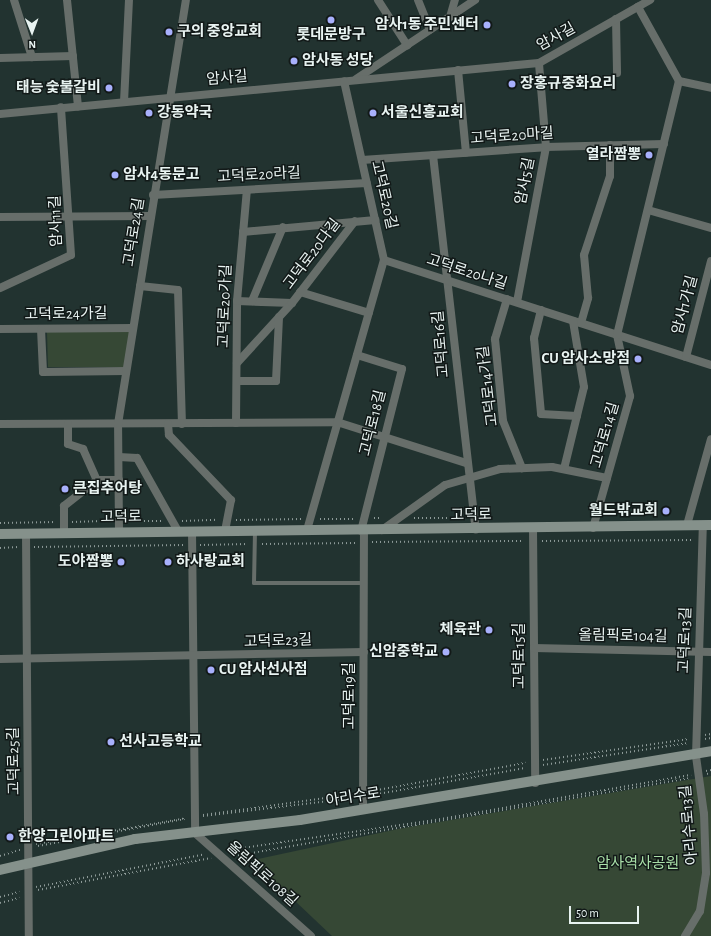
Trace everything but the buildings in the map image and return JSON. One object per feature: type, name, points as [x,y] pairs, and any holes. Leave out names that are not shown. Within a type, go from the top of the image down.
[{"type":"street","points":[[14,0],[32,57]]},
{"type":"street","points":[[67,0],[78,106]]},
{"type":"street","points":[[124,102],[129,0]]},
{"type":"street","name":"고덕로24길","points":[[119,532],[118,424],[168,97],[186,0]]},
{"type":"street","points":[[378,0],[407,45]]},
{"type":"street","points":[[418,0],[430,30]]},
{"type":"street","points":[[450,17],[455,0]]},
{"type":"street","points":[[354,80],[475,0]]},
{"type":"street","name":"암사길","points":[[0,114],[61,107],[539,63],[650,0]]},
{"type":"street","points":[[638,7],[679,81],[711,88]]},
{"type":"street","points":[[616,19],[617,73]]},
{"type":"street","points":[[0,58],[73,56]]},
{"type":"street","name":"암사5길","points":[[517,302],[546,147],[539,63]]},
{"type":"street","points":[[458,70],[466,153]]},
{"type":"street","name":"고덕로20길","points":[[307,530],[384,260],[344,81]]},
{"type":"street","name":"고덕로14길","points":[[593,528],[630,396],[617,335],[679,81]]},
{"type":"street","name":"암사11길","points":[[0,288],[71,255],[72,218],[61,107]]},
{"type":"street","name":"고덕로20마길","points":[[362,160],[546,147],[664,144]]},
{"type":"street","points":[[564,469],[584,388],[577,322],[588,298],[584,255],[610,176],[610,145]]},
{"type":"street","name":"고덕로16길","points":[[433,155],[449,281],[466,463],[476,530]]},
{"type":"street","name":"고덕로20라길","points":[[153,195],[367,183]]},
{"type":"street","name":"고덕로20가길","points":[[236,423],[237,301],[247,190]]},
{"type":"street","points":[[648,210],[711,228]]},
{"type":"street","points":[[0,218],[150,216]]},
{"type":"street","name":"고덕로20다길","points":[[243,232],[283,227],[375,220]]},
{"type":"street","name":"고덕로20다길","points":[[237,363],[292,303],[355,221]]},
{"type":"street","name":"고덕로20다길","points":[[252,301],[283,227]]},
{"type":"street","name":"고덕로20나길","points":[[384,260],[711,365]]},
{"type":"street","name":"암사1가길","points":[[686,357],[709,276],[711,261]]},
{"type":"street","points":[[140,286],[178,290],[182,424]]},
{"type":"street","points":[[300,292],[369,313]]},
{"type":"street","name":"고덕로14가길","points":[[507,299],[495,339],[503,421],[522,468]]},
{"type":"street","name":"고덕로20다길","points":[[237,301],[292,303]]},
{"type":"street","points":[[541,310],[534,338],[541,414],[577,416]]},
{"type":"street","points":[[237,381],[276,381],[279,317]]},
{"type":"street","points":[[41,328],[43,372],[126,371]]},
{"type":"street","name":"고덕로24가길","points":[[0,329],[133,328]]},
{"type":"street","name":"고덕로18길","points":[[357,355],[402,369],[362,531]]},
{"type":"street","points":[[0,424],[337,422],[466,463]]},
{"type":"street","points":[[68,424],[68,444],[83,449],[97,480]]},
{"type":"street","points":[[168,424],[169,435],[231,500],[225,530]]},
{"type":"street","points":[[687,526],[711,439]]},
{"type":"street","name":"고덕로","points":[[118,457],[137,458],[178,531]]},
{"type":"street","points":[[381,531],[445,485],[468,477],[522,468],[564,469],[607,478]]},
{"type":"street","points":[[64,533],[64,506],[97,480],[119,480]]},
{"type":"street","name":"고덕로","points":[[0,534],[225,530],[476,530],[707,525]]},
{"type":"street","name":"고덕로13길","points":[[696,756],[698,652],[707,525]]},
{"type":"street","name":"고덕로15길","points":[[533,529],[535,783]]},
{"type":"street","points":[[192,531],[195,833]]},
{"type":"street","name":"고덕로19길","points":[[362,531],[364,582],[363,810]]},
{"type":"street","name":"고덕로25길","points":[[26,533],[29,936]]},
{"type":"street","name":"올림픽로104길","points":[[534,648],[711,652]]},
{"type":"street","name":"고덕로23길","points":[[193,658],[364,652]]},
{"type":"street","points":[[0,659],[193,658]]},
{"type":"street","name":"아리수로","points":[[0,870],[29,862],[135,839],[195,833],[363,810],[696,756],[711,751]]},
{"type":"street","name":"아리수로13길","points":[[685,936],[700,911],[706,873],[696,756]]},
{"type":"street","name":"올림픽로108길","points":[[195,833],[311,936]]},
{"type":"lane","points":[[255,530],[254,583],[364,582]]},
{"type":"path","points":[[0,903],[29,891],[51,886],[223,858],[698,775],[711,770]]},
{"type":"path","points":[[0,897],[216,852],[435,820],[711,773]]},
{"type":"path","points":[[0,856],[18,851]]},
{"type":"green space","points":[[130,331],[124,367],[48,367],[47,332]]},
{"type":"green space","name":"암사역사공원","points":[[711,776],[711,936],[332,936],[256,864],[258,859],[398,829]]},
{"type":"place","name":"롯데문방구","points":[[331,20]]},
{"type":"place","name":"암사1동 주민센터","points":[[487,25]]},
{"type":"place","name":"구의 중앙교회","points":[[169,32]]},
{"type":"place","name":"암사동 성당","points":[[294,61]]},
{"type":"place","name":"장홍규중화요리","points":[[512,84]]},
{"type":"place","name":"태능 숯불갈비","points":[[109,88]]},
{"type":"place","name":"강동약국","points":[[149,113]]},
{"type":"place","name":"서울신흥교회","points":[[373,113]]},
{"type":"place","name":"열라짬뽕","points":[[649,155]]},
{"type":"place","name":"암사4동문고","points":[[115,175]]},
{"type":"place","name":"CU 암사소망점","points":[[638,359]]},
{"type":"place","name":"큰집추어탕","points":[[65,489]]},
{"type":"place","name":"월드밖교회","points":[[666,511]]},
{"type":"place","name":"도야짬뽕","points":[[121,562]]},
{"type":"place","name":"하사랑교회","points":[[168,562]]},
{"type":"place","name":"체육관","points":[[489,630]]},
{"type":"place","name":"신암중학교","points":[[446,652]]},
{"type":"place","name":"CU 암사선사점","points":[[211,670]]},
{"type":"place","name":"선사고등학교","points":[[111,742]]},
{"type":"place","name":"한양그린아파트","points":[[10,837]]}]
